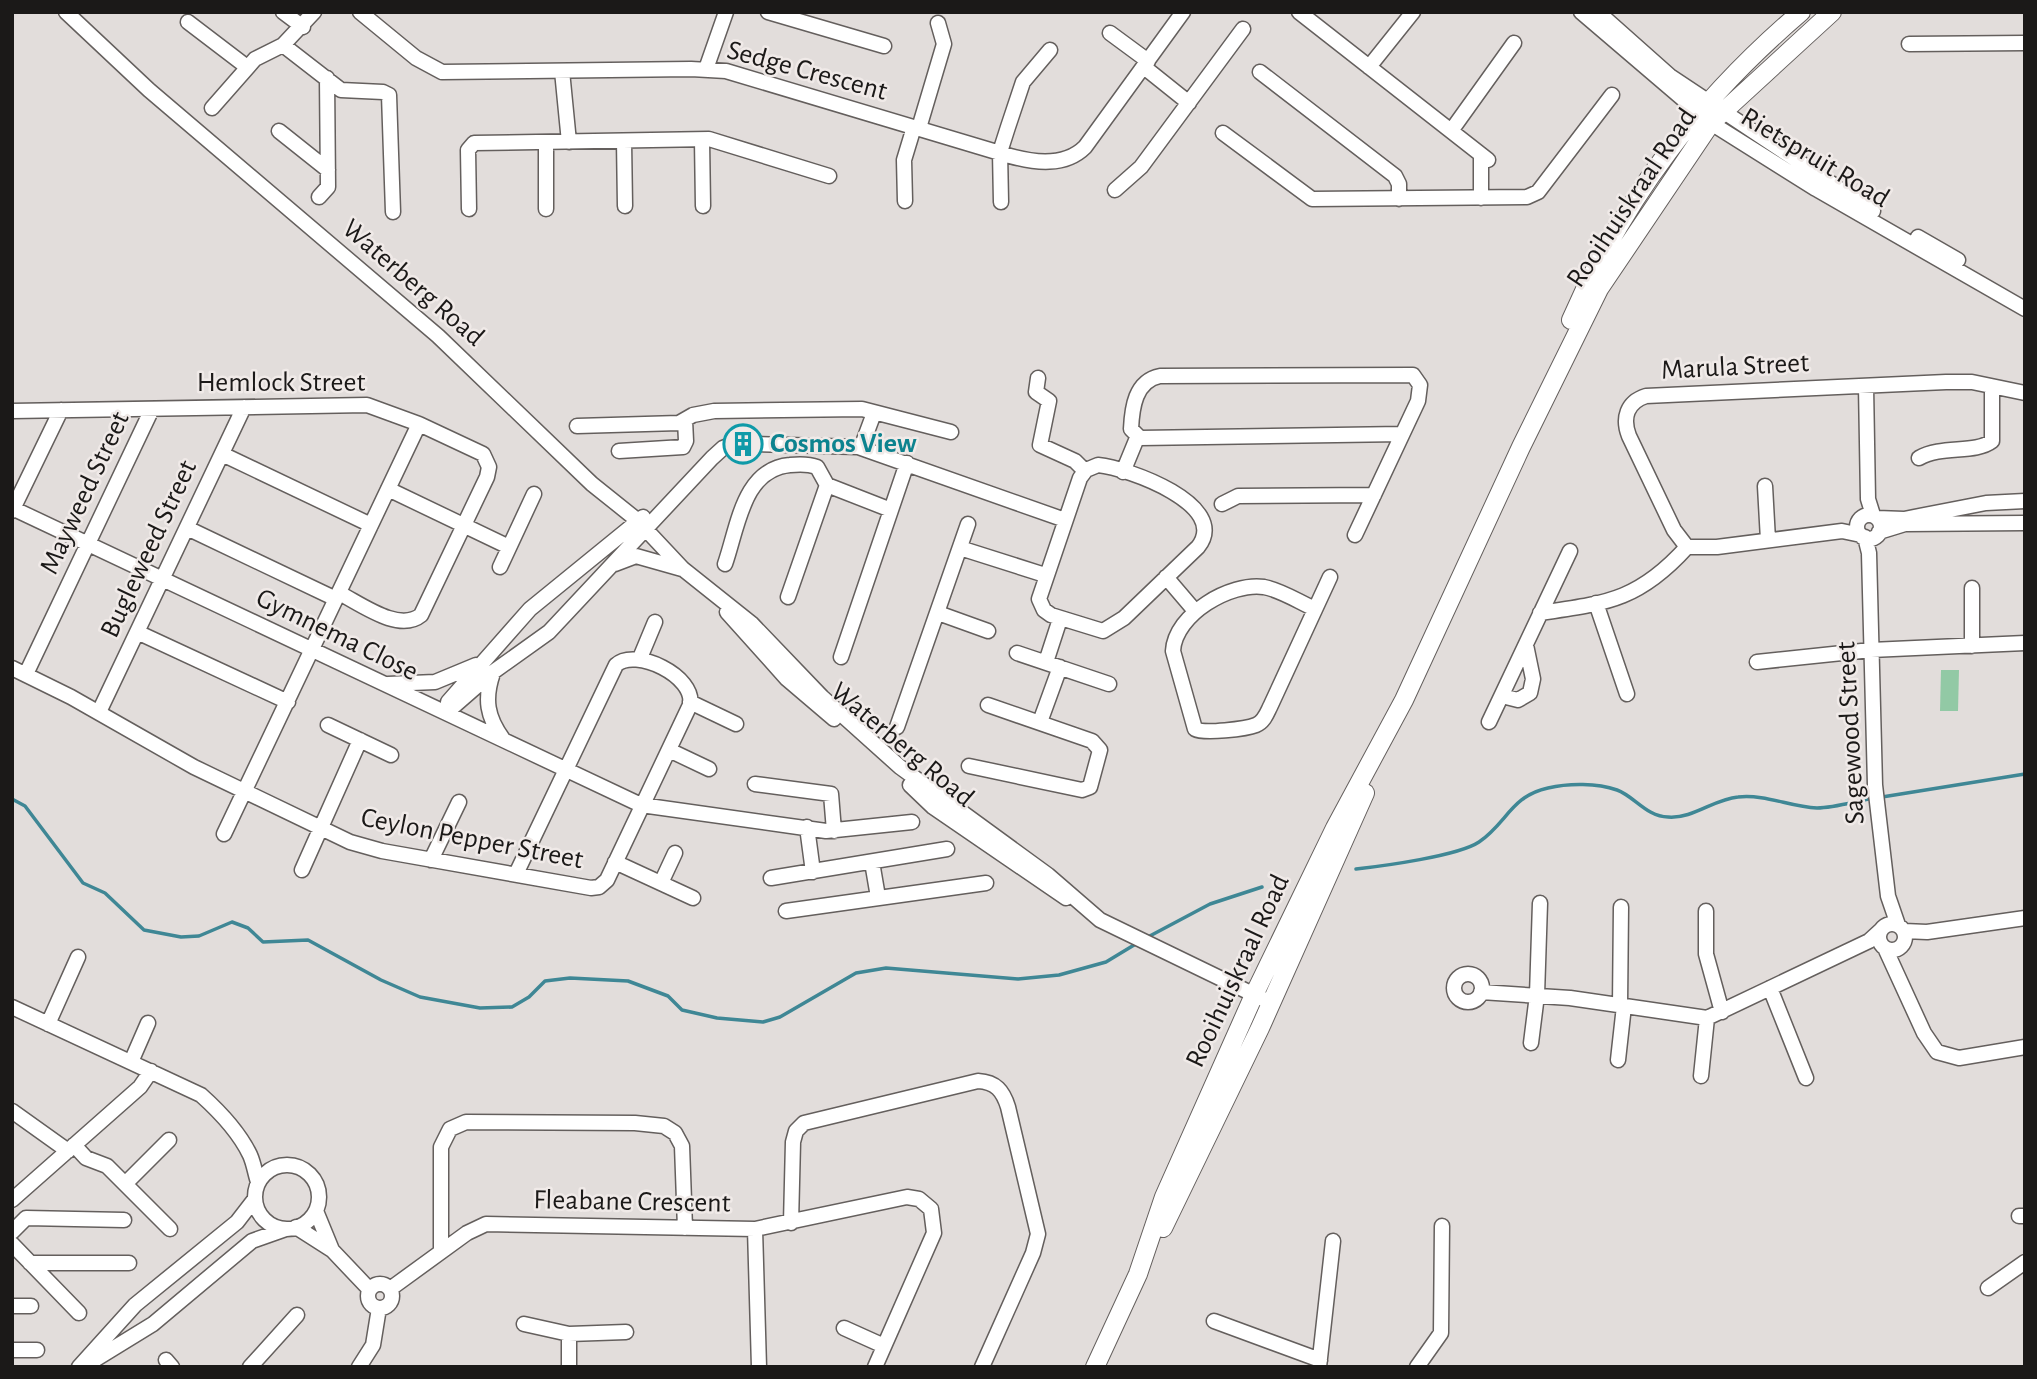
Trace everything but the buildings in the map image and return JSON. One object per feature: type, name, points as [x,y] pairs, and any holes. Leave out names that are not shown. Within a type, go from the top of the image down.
[{"type":"main road","name":"Rooihuiskraal Road","points":[[1138,1274],[1164,1197],[1254,995],[1335,828],[1404,700],[1521,447],[1599,289],[1710,112],[1801,12]]},
{"type":"main road","name":"Rooihuiskraal Road","points":[[1710,112],[1832,12]]},
{"type":"main road","name":"Rooihuiskraal Road","points":[[1095,1367],[1271,1003],[1391,741],[1404,700]]},
{"type":"street","name":"Waterberg Road","points":[[66,12],[149,90],[405,306],[592,484],[641,524],[683,569],[718,600],[752,624],[822,697],[900,767],[1048,875],[1076,903],[1125,933],[1271,1003]]},
{"type":"street","points":[[283,12],[303,27]]},
{"type":"street","points":[[212,107],[255,59],[283,45],[303,27],[314,12]]},
{"type":"street","name":"Sedge Crescent","points":[[360,12],[436,71],[706,69],[743,74],[1039,162],[1058,161],[1076,154],[1089,142],[1183,12]]},
{"type":"street","points":[[706,69],[726,12]]},
{"type":"street","points":[[768,12],[884,46]]},
{"type":"street","points":[[1299,12],[1484,157],[1481,198]]},
{"type":"street","points":[[1369,66],[1413,12]]},
{"type":"street","name":"Rietspruit Road","points":[[1581,12],[1710,112],[1816,189],[2007,296],[2025,309]]},
{"type":"street","name":"Rietspruit Road","points":[[1598,12],[1710,112]]},
{"type":"street","points":[[188,22],[247,67]]},
{"type":"street","points":[[905,201],[904,160],[944,44],[939,23]]},
{"type":"street","points":[[1115,190],[1141,167],[1243,29]]},
{"type":"street","points":[[1110,33],[1189,103]]},
{"type":"street","points":[[1451,131],[1514,43]]},
{"type":"street","points":[[1909,44],[2025,43]]},
{"type":"street","points":[[283,45],[346,92],[383,92],[391,97],[393,212]]},
{"type":"street","points":[[1001,202],[1000,152],[1022,85],[1050,50]]},
{"type":"street","points":[[562,71],[569,142]]},
{"type":"street","points":[[1260,72],[1395,176],[1399,184],[1399,199]]},
{"type":"street","points":[[319,197],[328,187],[327,78]]},
{"type":"street","points":[[1223,133],[1308,198],[1527,197],[1538,192],[1612,95]]},
{"type":"street","points":[[279,131],[328,170]]},
{"type":"street","points":[[702,140],[703,206]]},
{"type":"street","points":[[469,209],[470,144],[702,140],[723,143],[829,176]]},
{"type":"street","points":[[624,141],[625,206]]},
{"type":"street","points":[[546,142],[546,209]]},
{"type":"street","points":[[1137,438],[1131,429],[1133,404],[1146,383],[1156,377],[1403,373],[1416,377],[1421,388],[1355,535]]},
{"type":"street","points":[[1038,378],[1036,392],[1049,401],[1040,445],[1075,461],[1085,471]]},
{"type":"street","name":"Marula Street","points":[[1687,547],[1674,530],[1626,429],[1627,413],[1634,401],[1646,396],[1972,382],[2025,393]]},
{"type":"street","name":"Sagewood Street","points":[[1866,386],[1875,785],[1891,910],[1890,937]]},
{"type":"street","points":[[1919,458],[1935,450],[1984,446],[1993,441],[1992,387]]},
{"type":"street","name":"Hemlock Street","points":[[12,411],[367,405],[419,424],[477,450],[486,460],[487,477],[424,611],[413,621],[394,620],[187,528]]},
{"type":"street","name":"Bugleweed Street","points":[[99,712],[244,407]]},
{"type":"street","name":"Mayweed Street","points":[[26,674],[152,408]]},
{"type":"street","points":[[577,426],[671,424],[714,411],[862,409],[951,432]]},
{"type":"street","points":[[13,509],[61,410]]},
{"type":"street","points":[[861,448],[874,413]]},
{"type":"street","points":[[619,452],[683,447],[686,441],[685,420]]},
{"type":"street","points":[[224,834],[419,424]]},
{"type":"street","points":[[1137,438],[1402,434]]},
{"type":"street","points":[[1123,472],[1137,438]]},
{"type":"street","points":[[443,712],[489,666],[530,609],[662,509],[712,458],[723,448],[733,444]]},
{"type":"street","points":[[753,444],[844,444],[861,448],[1065,520]]},
{"type":"street","points":[[222,454],[371,525]]},
{"type":"street","points":[[841,657],[906,463]]},
{"type":"street","points":[[725,564],[750,488],[762,474],[778,467],[814,465],[820,470],[827,485],[891,510]]},
{"type":"street","points":[[1100,465],[1123,472],[1175,492],[1203,519],[1204,538],[1111,628],[1097,631],[1047,613],[1040,602],[1045,575],[1085,471],[1100,465]]},
{"type":"street","points":[[788,597],[827,485]]},
{"type":"street","points":[[1765,486],[1768,540]]},
{"type":"street","points":[[388,489],[509,547]]},
{"type":"street","points":[[500,567],[534,494]]},
{"type":"street","points":[[1222,505],[1238,496],[1374,495]]},
{"type":"street","points":[[1869,527],[1986,503],[2025,501]]},
{"type":"street","name":"Gymnema Close","points":[[13,509],[641,805],[835,831],[912,822]]},
{"type":"street","points":[[1541,613],[1597,603],[1633,593],[1687,547],[1905,524],[2025,523]]},
{"type":"street","points":[[383,684],[435,682],[489,666],[549,632],[610,566],[641,524]]},
{"type":"street","points":[[897,727],[968,524]]},
{"type":"street","points":[[960,548],[1045,575]]},
{"type":"street","points":[[1489,722],[1570,551]]},
{"type":"street","points":[[610,566],[636,556],[683,569]]},
{"type":"street","points":[[1166,577],[1195,611]]},
{"type":"street","points":[[1315,609],[1269,588],[1258,587],[1237,589],[1195,611],[1178,636],[1174,651],[1191,723],[1195,729],[1204,732],[1255,725],[1263,720],[1315,609],[1329,577]]},
{"type":"street","points":[[1972,588],[1972,646]]},
{"type":"street","points":[[554,589],[573,606]]},
{"type":"street","points":[[1597,603],[1627,694]]},
{"type":"street","points":[[938,613],[988,631]]},
{"type":"street","points":[[1041,722],[1060,619]]},
{"type":"street","points":[[640,658],[655,622]]},
{"type":"street","points":[[137,632],[288,702]]},
{"type":"street","points":[[1757,662],[1871,650],[2025,643]]},
{"type":"street","points":[[1502,696],[1518,700],[1530,692],[1532,679],[1526,645]]},
{"type":"street","points":[[1017,653],[1109,684]]},
{"type":"street","points":[[516,874],[613,670],[622,660],[640,658],[683,680],[691,691],[690,702],[736,724]]},
{"type":"street","points":[[489,666],[487,706],[493,726],[504,741]]},
{"type":"street","name":"Ceylon Pepper Street","points":[[12,668],[99,712],[182,761],[364,847],[594,888],[604,883],[615,862],[690,702]]},
{"type":"street","points":[[969,766],[1088,789],[1094,780],[1098,747],[1089,739],[988,705]]},
{"type":"street","points":[[328,725],[391,755]]},
{"type":"street","points":[[302,870],[360,740]]},
{"type":"street","points":[[668,750],[709,769]]},
{"type":"street","points":[[755,784],[831,794],[835,831]]},
{"type":"street","points":[[431,860],[459,802]]},
{"type":"street","points":[[807,827],[813,872]]},
{"type":"street","points":[[771,878],[947,849]]},
{"type":"street","points":[[661,883],[675,853]]},
{"type":"street","points":[[615,862],[693,898]]},
{"type":"street","points":[[872,862],[878,897]]},
{"type":"street","points":[[786,911],[986,883]]},
{"type":"street","points":[[1531,1043],[1537,995],[1540,903]]},
{"type":"street","points":[[1618,1060],[1622,1005],[1621,906]]},
{"type":"street","points":[[1706,911],[1706,954],[1722,1012]]},
{"type":"street","points":[[1481,992],[1537,995],[1707,1018],[1890,937],[2025,918]]},
{"type":"street","points":[[1890,937],[1898,973],[1930,1045],[1942,1056],[1959,1058],[2025,1047]]},
{"type":"street","points":[[48,1024],[78,957]]},
{"type":"street","points":[[1770,988],[1806,1078]]},
{"type":"street","points":[[12,1007],[201,1095],[255,1154],[278,1166]]},
{"type":"street","points":[[1701,1076],[1707,1018]]},
{"type":"street","points":[[131,1062],[148,1023]]},
{"type":"street","points":[[26,1218],[12,1201],[140,1087],[151,1071]]},
{"type":"street","points":[[791,1223],[793,1142],[796,1131],[804,1123],[978,1081],[994,1084],[1004,1096],[1008,1107],[1038,1234],[1033,1253],[982,1367]]},
{"type":"street","points":[[12,1111],[86,1158],[105,1164],[170,1229]]},
{"type":"street","points":[[442,1252],[441,1147],[450,1129],[466,1122],[635,1123],[664,1126],[675,1133],[682,1146],[685,1228]]},
{"type":"street","points":[[125,1184],[169,1140]]},
{"type":"street","points":[[81,1367],[135,1305],[237,1222],[254,1200],[258,1182],[242,1141]]},
{"type":"street","points":[[81,1367],[153,1324],[253,1241],[308,1221],[316,1211],[319,1201],[315,1180],[299,1167],[278,1166],[270,1169],[258,1182]]},
{"type":"street","points":[[755,1229],[907,1197],[919,1199],[929,1206],[934,1217],[934,1233],[875,1367]]},
{"type":"street","points":[[254,1200],[257,1209],[268,1223],[291,1228],[332,1250],[369,1289],[370,1303],[379,1308],[392,1299],[390,1289],[381,1284],[369,1289]]},
{"type":"street","points":[[316,1211],[332,1250]]},
{"type":"street","points":[[12,1232],[26,1218],[124,1220]]},
{"type":"street","name":"Fleabane Crescent","points":[[390,1289],[473,1230],[493,1223],[755,1229],[759,1367]]},
{"type":"street","points":[[1417,1367],[1441,1333],[1442,1226]]},
{"type":"street","points":[[1214,1321],[1319,1364],[1333,1241]]},
{"type":"street","points":[[12,1244],[79,1313]]},
{"type":"street","points":[[1988,1289],[2025,1262]]},
{"type":"street","points":[[30,1263],[129,1263]]},
{"type":"street","points":[[135,1305],[153,1324]]},
{"type":"street","points":[[12,1306],[31,1306]]},
{"type":"street","points":[[359,1367],[373,1345],[379,1308]]},
{"type":"street","points":[[250,1367],[298,1315]]},
{"type":"street","points":[[524,1324],[569,1334],[626,1332]]},
{"type":"street","points":[[844,1328],[884,1346]]},
{"type":"street","points":[[569,1334],[569,1367]]},
{"type":"street","points":[[12,1350],[37,1350]]},
{"type":"green space","points":[[1941,670],[1959,670],[1958,711],[1940,711]]},
{"type":"waterway","points":[[1882,797],[2025,774]]},
{"type":"waterway","points":[[1356,869],[1420,860],[1469,847],[1488,835],[1526,797],[1556,786],[1583,784],[1617,790],[1654,814],[1668,817],[1686,815],[1720,801],[1738,797],[1758,797],[1817,808],[1874,798]]},
{"type":"waterway","points":[[12,799],[25,806],[83,883],[105,893],[144,930],[181,937],[199,936],[232,922],[248,928],[263,942],[308,940],[381,980],[420,997],[480,1008],[512,1007],[529,997],[545,981],[570,978],[628,981],[668,996],[682,1010],[717,1018],[763,1022],[780,1017],[856,973],[886,968],[1018,979],[1059,975],[1106,962],[1139,942]]},
{"type":"waterway","points":[[1146,938],[1210,904],[1262,887]]},
{"type":"place","name":"Cosmos View","points":[[743,444]]}]
